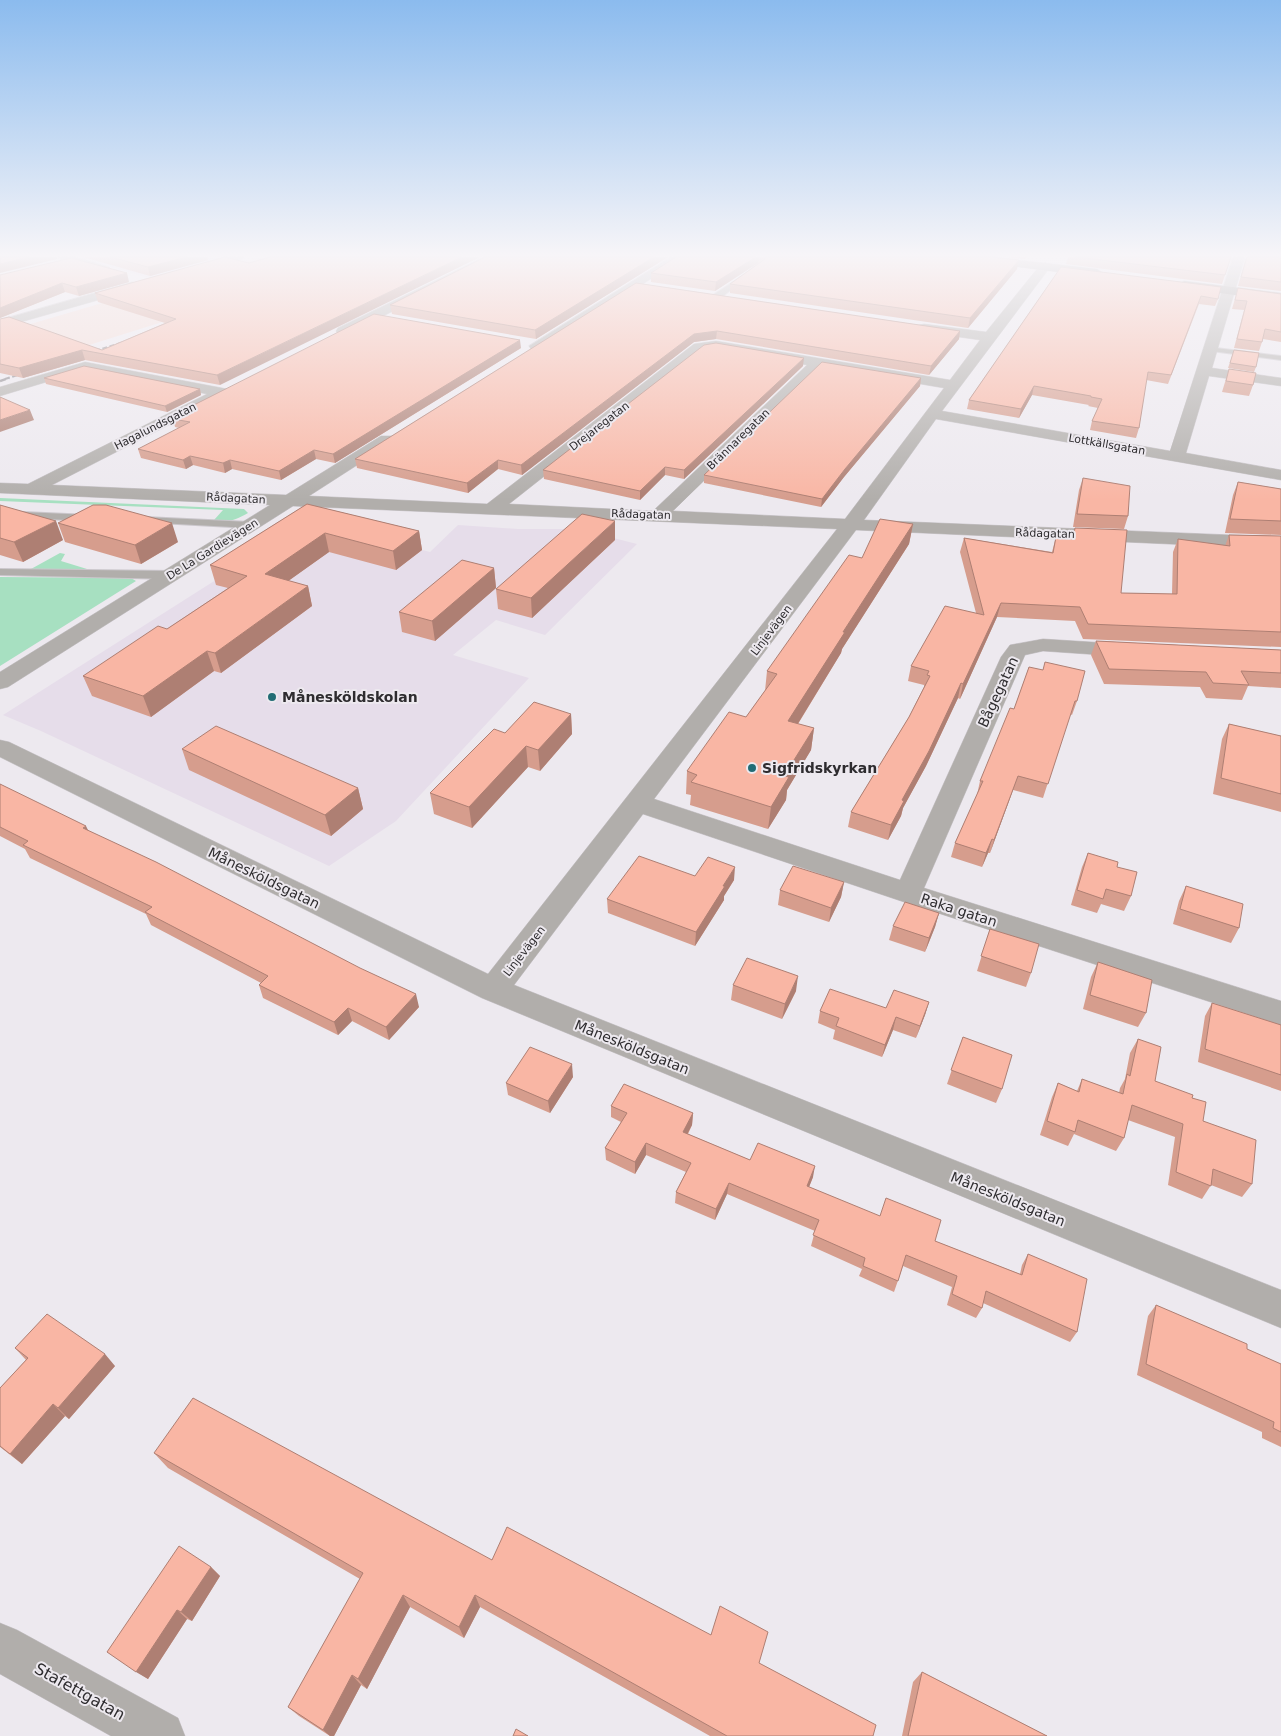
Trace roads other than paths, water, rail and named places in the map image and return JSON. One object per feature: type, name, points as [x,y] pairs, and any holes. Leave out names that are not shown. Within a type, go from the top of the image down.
[{"type":"street","points":[[520,348],[538,345],[549,338]]},
{"type":"street","name":"Linjevägen","points":[[493,990],[820,566],[988,338]]},
{"type":"street","points":[[1177,456],[1214,338]]},
{"type":"street","name":"Drejaregatan","points":[[493,508],[699,347],[716,345],[818,362]]},
{"type":"street","points":[[818,362],[954,385]]},
{"type":"street","name":"Brännaregatan","points":[[659,515],[818,362]]},
{"type":"street","points":[[0,392],[85,366],[222,392]]},
{"type":"street","points":[[1204,371],[1281,382]]},
{"type":"street","name":"Hagalundsgatan","points":[[32,489],[238,384]]},
{"type":"street","name":"Lottkällsgatan","points":[[932,414],[1281,475]]},
{"type":"street","name":"De La Gardievägen","points":[[0,682],[396,434]]},
{"type":"street","name":"Rådagatan","points":[[0,488],[1281,543]]},
{"type":"street","name":"Bågegatan","points":[[908,893],[1012,657],[1018,650],[1043,645],[1157,651]]},
{"type":"street","name":"Månesköldsgatan","points":[[0,747],[493,990],[1281,1309]]},
{"type":"street","name":"Raka gatan","points":[[638,803],[908,893],[1281,1013]]},
{"type":"street","name":"Stafettgatan","points":[[0,1647],[160,1736]]},
{"type":"lane","points":[[1211,349],[1281,358]]},
{"type":"lane","points":[[0,514],[97,518]]},
{"type":"lane","points":[[136,520],[250,525]]},
{"type":"lane","points":[[0,572],[171,575]]},
{"type":"railway","points":[[88,353],[124,342]]},
{"type":"railway","points":[[5,379],[28,372]]},
{"type":"railway","points":[[0,381],[9,378]]},
{"type":"place","name":"Månesköldskolan","points":[[272,697]]},
{"type":"place","name":"Sigfridskyrkan","points":[[752,768]]}]
